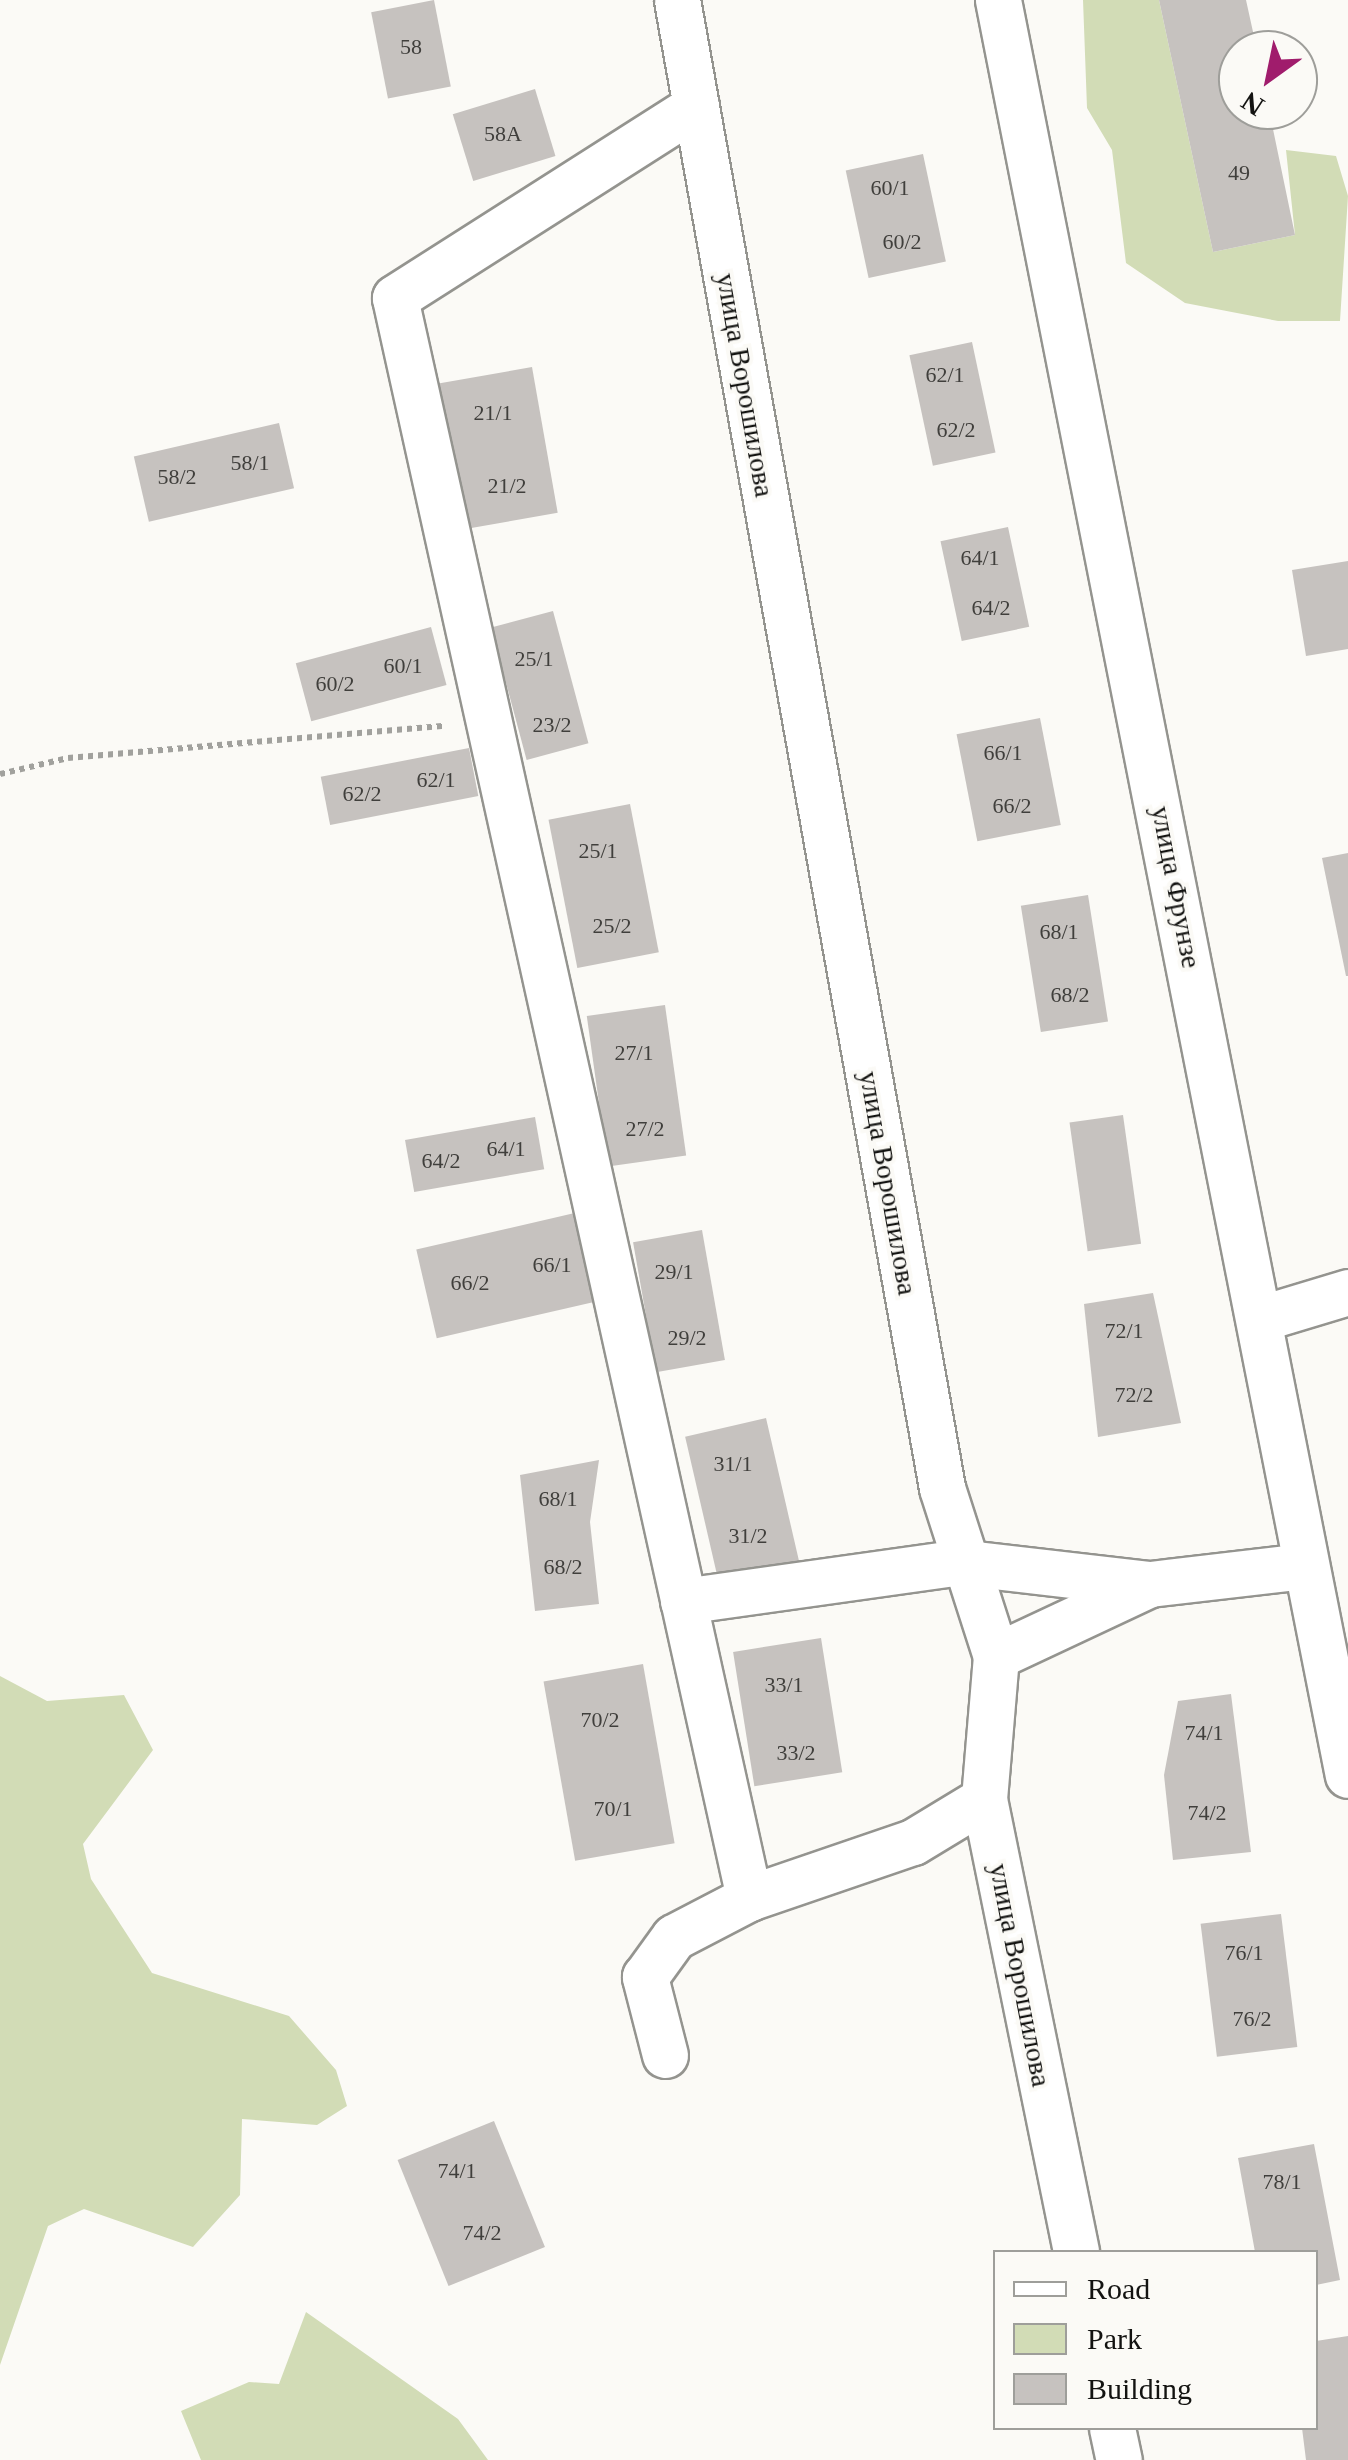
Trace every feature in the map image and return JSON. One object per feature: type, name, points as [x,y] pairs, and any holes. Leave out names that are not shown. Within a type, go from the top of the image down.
[{"type":"street","name":"улица Ворошилова","points":[[677,0],[959,1562],[996,1656],[984,1800],[1076,2250]]},
{"type":"street","name":"улица Фрунзе","points":[[998,0],[1262,1318],[1303,1566],[1348,1775]]},
{"type":"street","points":[[696,106],[395,298],[749,1898]]},
{"type":"street","points":[[1262,1318],[1348,1292]]},
{"type":"street","points":[[683,1601],[959,1562],[1150,1584],[1303,1566]]},
{"type":"street","points":[[996,1656],[1150,1584]]},
{"type":"street","points":[[665,2055],[644,1977],[674,1937],[749,1898],[913,1842],[984,1800]]},
{"type":"street","points":[[1112,2430],[1118,2460]]},
{"type":"path","points":[[0,774],[68,758],[489,722]]},
{"type":"green space","points":[[1083,0],[1159,0],[1213,252],[1295,235],[1286,150],[1336,156],[1348,196],[1340,321],[1278,321],[1185,303],[1126,263],[1112,150],[1087,108]]},
{"type":"green space","points":[[0,1676],[47,1701],[124,1695],[153,1750],[83,1844],[91,1879],[152,1973],[289,2016],[336,2070],[347,2106],[317,2125],[242,2119],[240,2195],[193,2247],[84,2209],[48,2226],[0,2365]]},
{"type":"green space","points":[[306,2312],[458,2419],[488,2460],[201,2460],[181,2411],[249,2382],[279,2384]]},
{"type":"building","points":[[434,0],[451,86],[388,99],[371,12]]},
{"type":"building","points":[[1159,0],[1246,0],[1253,30],[1218,30],[1218,130],[1273,130],[1295,235],[1213,252]]},
{"type":"building","points":[[535,89],[555,156],[473,181],[453,114]]},
{"type":"building","points":[[923,154],[946,262],[869,278],[846,170]]},
{"type":"building","points":[[972,342],[995,453],[933,466],[909,355]]},
{"type":"building","points":[[532,367],[558,513],[464,529],[438,383]]},
{"type":"building","points":[[279,423],[294,488],[149,522],[134,457]]},
{"type":"building","points":[[1008,527],[1029,627],[962,641],[941,541]]},
{"type":"building","points":[[1348,561],[1348,649],[1306,656],[1292,570]]},
{"type":"building","points":[[553,611],[588,743],[527,760],[491,628]]},
{"type":"building","points":[[431,627],[447,685],[311,721],[296,663]]},
{"type":"building","points":[[1040,718],[1061,825],[977,841],[957,734]]},
{"type":"building","points":[[469,748],[478,796],[330,825],[321,777]]},
{"type":"building","points":[[630,804],[659,952],[577,968],[549,820]]},
{"type":"building","points":[[1348,853],[1348,976],[1346,976],[1322,858]]},
{"type":"building","points":[[1088,895],[1108,1021],[1041,1032],[1021,906]]},
{"type":"building","points":[[665,1005],[686,1156],[608,1167],[587,1016]]},
{"type":"building","points":[[1123,1115],[1141,1244],[1088,1251],[1070,1123]]},
{"type":"building","points":[[535,1117],[544,1169],[414,1192],[405,1140]]},
{"type":"building","points":[[579,1212],[599,1301],[437,1338],[416,1250]]},
{"type":"building","points":[[702,1230],[725,1360],[656,1372],[633,1242]]},
{"type":"building","points":[[1153,1293],[1181,1423],[1098,1437],[1084,1304]]},
{"type":"building","points":[[766,1418],[799,1561],[718,1580],[685,1437]]},
{"type":"building","points":[[599,1460],[590,1522],[599,1604],[535,1611],[520,1475]]},
{"type":"building","points":[[821,1638],[842,1772],[754,1786],[733,1652]]},
{"type":"building","points":[[643,1664],[675,1843],[575,1861],[544,1682]]},
{"type":"building","points":[[1231,1694],[1251,1852],[1173,1860],[1164,1775],[1178,1701]]},
{"type":"building","points":[[1281,1914],[1297,2047],[1217,2057],[1201,1924]]},
{"type":"building","points":[[494,2121],[545,2247],[449,2286],[398,2160]]},
{"type":"building","points":[[1314,2144],[1340,2280],[1318,2285],[1318,2250],[1255,2250],[1238,2158]]},
{"type":"building","points":[[1348,2336],[1348,2460],[1306,2460],[1302,2430],[1318,2430],[1318,2341]]}]
